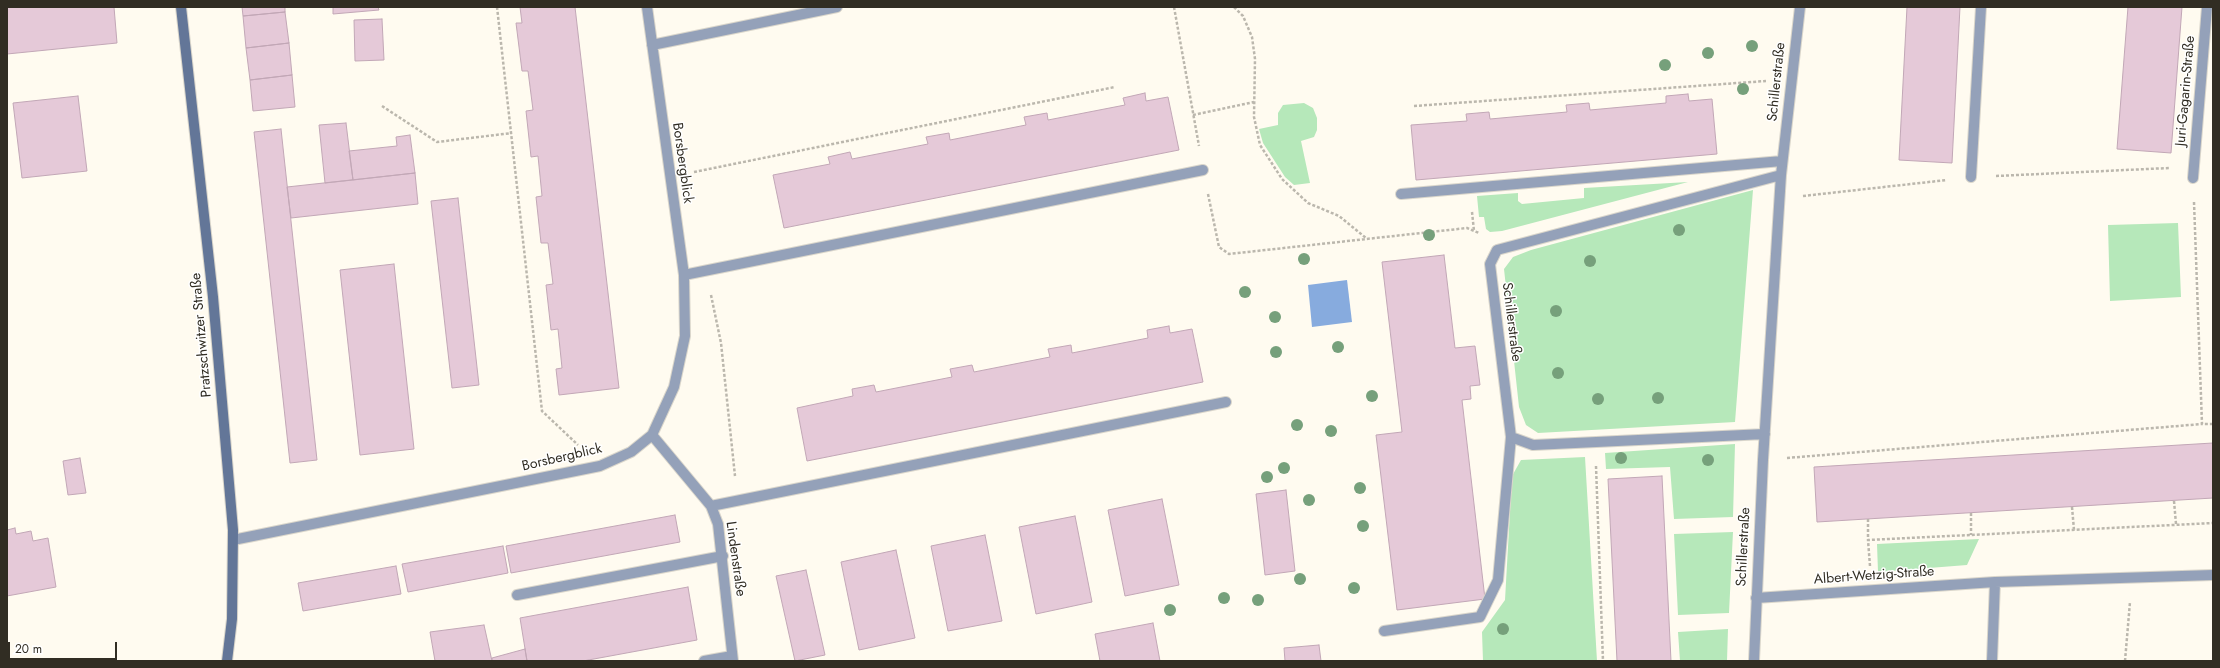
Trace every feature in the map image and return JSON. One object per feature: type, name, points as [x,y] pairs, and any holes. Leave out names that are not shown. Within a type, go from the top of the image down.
[{"type":"street","name":"Pratzschwitzer Straße","points":[[181,7],[213,297],[233,540],[232,619],[227,661]]},
{"type":"street","name":"Borsbergblick","points":[[233,540],[600,466],[631,452],[652,434],[674,387],[685,336],[684,275],[647,7]]},
{"type":"street","points":[[652,45],[837,7]]},
{"type":"street","name":"Schillerstraße","points":[[1754,661],[1764,434],[1781,175],[1800,7]]},
{"type":"street","points":[[1971,177],[1981,7]]},
{"type":"street","name":"Juri-Gagarin-Straße","points":[[2193,178],[2207,7]]},
{"type":"street","points":[[1401,194],[1782,161]]},
{"type":"street","points":[[684,275],[1203,170]]},
{"type":"street","points":[[1497,250],[1781,175]]},
{"type":"street","name":"Schillerstraße","points":[[1384,631],[1480,617],[1498,580],[1511,437],[1490,264],[1497,250]]},
{"type":"street","points":[[711,506],[1226,402]]},
{"type":"street","name":"Lindenstraße","points":[[652,434],[711,506],[718,524],[723,556],[732,658]]},
{"type":"street","points":[[1511,437],[1533,445],[1764,434]]},
{"type":"street","points":[[517,595],[723,556]]},
{"type":"street","name":"Albert-Wetzig-Straße","points":[[1756,598],[1995,582],[2213,575]]},
{"type":"street","points":[[1992,661],[1995,582]]},
{"type":"street","points":[[704,661],[732,658]]},
{"type":"path","points":[[497,7],[542,411],[600,466]]},
{"type":"path","points":[[1174,7],[1203,170],[1219,247],[1228,254],[1467,228],[1481,233],[1497,250]]},
{"type":"path","points":[[1234,7],[1243,16],[1252,37],[1255,59],[1254,117],[1260,145],[1282,180],[1308,203],[1339,216],[1366,238]]},
{"type":"path","points":[[1414,106],[1792,79]]},
{"type":"path","points":[[670,177],[1115,87]]},
{"type":"path","points":[[1193,115],[1254,102]]},
{"type":"path","points":[[382,106],[437,142],[512,133]]},
{"type":"path","points":[[2193,178],[2202,424]]},
{"type":"path","points":[[706,270],[721,343],[737,500]]},
{"type":"path","points":[[1763,460],[2213,424]]},
{"type":"path","points":[[1596,464],[1603,661]]},
{"type":"path","points":[[2174,501],[2176,524]]},
{"type":"path","points":[[2072,507],[2074,530]]},
{"type":"path","points":[[1971,513],[1971,535]]},
{"type":"path","points":[[1868,519],[1872,590]]},
{"type":"path","points":[[1868,540],[2213,523]]},
{"type":"path","points":[[2125,661],[2133,578]]},
{"type":"green space","points":[[1304,103],[1313,108],[1317,118],[1317,130],[1314,137],[1301,141],[1310,183],[1294,185],[1285,177],[1263,143],[1259,129],[1278,125],[1278,113],[1283,105]]},
{"type":"green space","points":[[1688,182],[1502,231],[1490,232],[1486,229],[1484,217],[1479,217],[1477,196],[1518,193],[1518,201],[1522,204],[1584,198],[1584,188]]},
{"type":"green space","points":[[1753,190],[1735,422],[1538,433],[1526,425],[1519,407],[1504,269],[1513,257],[1531,250]]},
{"type":"green space","points":[[2178,223],[2181,297],[2110,301],[2108,225]]},
{"type":"green space","points":[[1735,444],[1733,517],[1674,519],[1670,467],[1606,469],[1605,453]]},
{"type":"green space","points":[[1585,457],[1597,661],[1483,661],[1482,632],[1505,600],[1512,476],[1521,460]]},
{"type":"green space","points":[[1733,532],[1729,613],[1678,615],[1674,534]]},
{"type":"green space","points":[[1979,539],[1967,565],[1878,572],[1877,544]]},
{"type":"green space","points":[[1728,629],[1727,661],[1680,661],[1678,632]]},
{"type":"water","points":[[1347,280],[1352,322],[1312,327],[1308,285]]},
{"type":"building","points":[[7,7],[114,7],[117,43],[7,54]]},
{"type":"building","points":[[242,7],[285,7],[285,12],[243,16]]},
{"type":"building","points":[[333,7],[378,7],[379,10],[333,14]]},
{"type":"building","points":[[520,7],[575,7],[619,388],[559,395],[556,369],[562,368],[558,329],[551,330],[546,285],[553,284],[548,243],[541,243],[536,197],[542,196],[538,156],[531,157],[526,111],[533,110],[528,71],[522,71],[516,23],[522,23]]},
{"type":"building","points":[[1907,7],[1960,7],[1952,163],[1899,160]]},
{"type":"building","points":[[2128,7],[2182,7],[2171,153],[2117,149]]},
{"type":"building","points":[[285,12],[289,43],[246,48],[243,16]]},
{"type":"building","points":[[382,19],[384,60],[355,61],[354,20]]},
{"type":"building","points":[[289,43],[292,75],[250,80],[246,48]]},
{"type":"building","points":[[292,75],[295,107],[253,111],[250,80]]},
{"type":"building","points":[[1145,93],[1146,101],[1168,97],[1179,150],[784,228],[773,175],[830,164],[828,157],[850,152],[852,159],[928,144],[926,137],[949,133],[950,140],[1026,125],[1024,117],[1047,113],[1048,120],[1125,105],[1123,98]]},
{"type":"building","points":[[1688,94],[1689,101],[1712,99],[1717,154],[1416,180],[1411,125],[1467,121],[1466,114],[1489,112],[1490,119],[1567,112],[1566,105],[1589,103],[1590,110],[1666,103],[1666,96]]},
{"type":"building","points":[[78,96],[87,171],[22,178],[13,103]]},
{"type":"building","points":[[346,123],[353,180],[325,183],[319,125]]},
{"type":"building","points":[[281,129],[317,460],[290,463],[254,132]]},
{"type":"building","points":[[410,135],[415,173],[353,180],[349,151],[397,146],[396,137]]},
{"type":"building","points":[[415,173],[418,204],[291,218],[287,187]]},
{"type":"building","points":[[458,198],[479,385],[452,388],[431,201]]},
{"type":"building","points":[[1444,255],[1455,348],[1475,346],[1480,385],[1470,386],[1471,399],[1462,400],[1485,599],[1397,610],[1376,435],[1402,432],[1382,262]]},
{"type":"building","points":[[394,264],[414,449],[360,455],[340,270]]},
{"type":"building","points":[[1169,326],[1170,333],[1192,329],[1203,382],[807,461],[797,408],[853,396],[852,389],[874,385],[876,392],[952,377],[950,369],[972,365],[974,372],[1050,357],[1048,349],[1071,345],[1072,353],[1148,338],[1147,330]]},
{"type":"building","points":[[2213,443],[2213,498],[1817,522],[1814,467]]},
{"type":"building","points":[[80,458],[86,493],[68,495],[63,461]]},
{"type":"building","points":[[1662,476],[1671,661],[1617,661],[1608,479]]},
{"type":"building","points":[[1286,490],[1295,571],[1265,575],[1256,494]]},
{"type":"building","points":[[1162,499],[1179,585],[1125,596],[1108,510]]},
{"type":"building","points":[[675,515],[680,542],[511,573],[506,546]]},
{"type":"building","points":[[1075,516],[1092,602],[1036,614],[1019,527]]},
{"type":"building","points":[[15,528],[16,534],[31,531],[33,541],[48,538],[56,587],[7,596],[7,530]]},
{"type":"building","points":[[985,535],[1002,621],[948,631],[931,546]]},
{"type":"building","points":[[503,546],[508,573],[408,592],[402,564]]},
{"type":"building","points":[[896,550],[915,638],[859,650],[841,562]]},
{"type":"building","points":[[396,566],[401,594],[303,611],[298,583]]},
{"type":"building","points":[[806,570],[825,655],[795,661],[776,576]]},
{"type":"building","points":[[688,587],[697,640],[583,661],[527,661],[520,618]]},
{"type":"building","points":[[1153,623],[1160,661],[1100,661],[1095,634]]},
{"type":"building","points":[[484,625],[492,661],[435,661],[430,632]]},
{"type":"building","points":[[1319,645],[1321,661],[1285,661],[1284,648]]},
{"type":"building","points":[[525,649],[527,661],[492,661],[492,658]]}]
